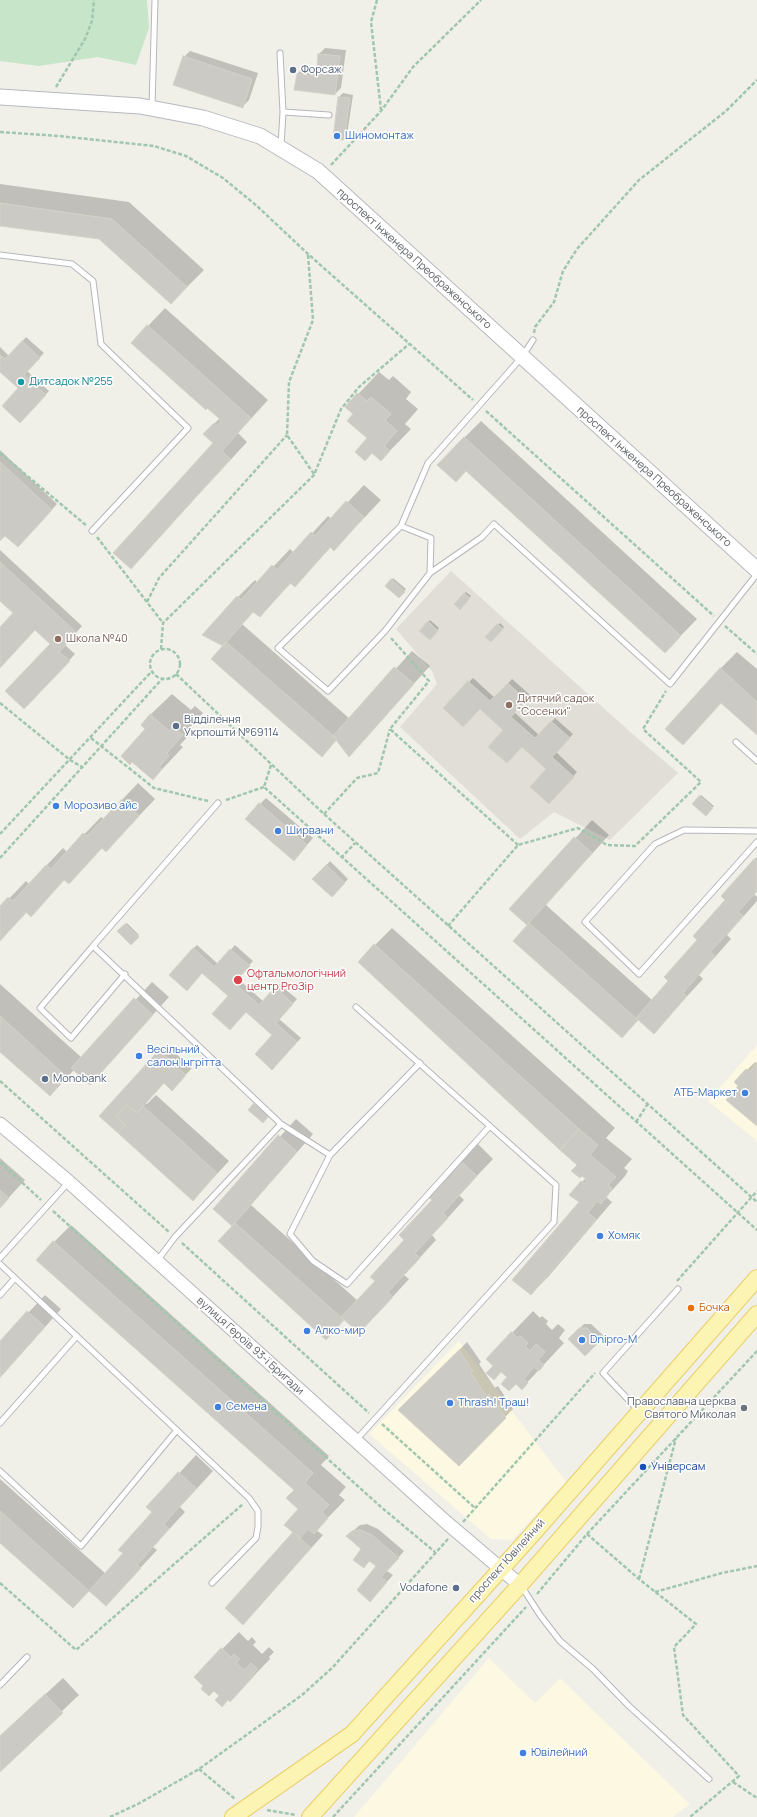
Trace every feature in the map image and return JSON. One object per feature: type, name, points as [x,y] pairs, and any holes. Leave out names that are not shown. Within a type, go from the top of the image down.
[{"type":"main road","name":"проспект Інженера Преображенського","points":[[0,97],[152,108],[203,118],[260,136],[318,171],[757,570]]},
{"type":"main road","name":"проспект Ювілейний","points":[[233,1817],[352,1734],[640,1412],[757,1278]]},
{"type":"main road","points":[[310,1817],[520,1585],[757,1314]]},
{"type":"street","name":"вулиця Героїв 93-ї Бригади","points":[[0,1124],[69,1182],[355,1441],[520,1585]]},
{"type":"lane","points":[[152,108],[154,0]]},
{"type":"lane","points":[[280,53],[283,112],[281,149]]},
{"type":"lane","points":[[283,112],[329,115]]},
{"type":"lane","points":[[0,255],[72,264],[93,281],[101,344],[188,428],[92,531]]},
{"type":"lane","points":[[533,340],[522,357],[428,463],[401,526],[278,648],[328,691],[385,631],[430,573],[482,537],[494,524],[670,684],[757,574]]},
{"type":"lane","points":[[401,526],[431,538],[430,573]]},
{"type":"lane","points":[[736,742],[757,761]]},
{"type":"lane","points":[[125,974],[71,1038],[40,1008],[218,803]]},
{"type":"lane","points":[[757,831],[684,830],[655,844],[585,922],[638,974],[757,842]]},
{"type":"lane","points":[[93,946],[125,974],[281,1124],[330,1155]]},
{"type":"lane","points":[[355,1441],[554,1222],[556,1185],[356,1007]]},
{"type":"lane","points":[[420,1063],[330,1155],[290,1234],[313,1261],[347,1284],[490,1126]]},
{"type":"lane","points":[[156,1262],[175,1237],[281,1124]]},
{"type":"lane","points":[[0,1258],[69,1182]]},
{"type":"lane","points":[[0,1264],[249,1498],[258,1511],[256,1538],[212,1583]]},
{"type":"lane","points":[[0,1295],[15,1278]]},
{"type":"lane","points":[[640,1412],[604,1373],[678,1289]]},
{"type":"lane","points":[[0,1423],[77,1336]]},
{"type":"lane","points":[[0,1471],[81,1546],[177,1430]]},
{"type":"lane","points":[[520,1585],[560,1641],[593,1669],[629,1706],[709,1779]]},
{"type":"lane","points":[[0,1685],[27,1656]]},
{"type":"path","points":[[48,101],[86,39],[92,21],[94,0]]},
{"type":"path","points":[[377,0],[371,22],[381,111]]},
{"type":"path","points":[[329,168],[381,111],[413,67],[481,0]]},
{"type":"path","points":[[533,340],[535,327],[554,302],[563,270],[577,249],[638,180],[726,111],[757,80]]},
{"type":"path","points":[[0,132],[59,136],[154,146],[186,156],[223,178],[274,221],[308,254],[757,654]]},
{"type":"path","points":[[308,254],[313,320],[289,382],[287,435],[314,475]]},
{"type":"path","points":[[0,834],[152,671],[151,658],[161,649],[163,623],[314,475],[341,410],[359,387],[409,344]]},
{"type":"path","points":[[146,602],[159,578],[287,435]]},
{"type":"path","points":[[324,814],[357,778],[378,774],[390,729],[430,682],[385,631]]},
{"type":"path","points":[[0,858],[82,767],[103,746],[162,679],[172,677],[176,674],[180,665],[178,656],[171,650],[161,649]]},
{"type":"path","points":[[152,671],[162,679]]},
{"type":"path","points":[[176,674],[355,843],[757,1202]]},
{"type":"path","points":[[448,926],[518,845],[578,828],[607,845],[635,846],[701,782],[643,730],[670,684]]},
{"type":"path","points":[[0,703],[70,760],[82,767]]},
{"type":"path","points":[[390,729],[518,845]]},
{"type":"path","points":[[91,738],[154,788],[218,803],[264,787]]},
{"type":"path","points":[[264,787],[271,765]]},
{"type":"path","points":[[264,787],[341,858],[757,1230]]},
{"type":"path","points":[[341,858],[355,843]]},
{"type":"path","points":[[0,1081],[475,1508]]},
{"type":"path","points":[[636,1122],[647,1105]]},
{"type":"path","points":[[0,1162],[381,1507],[435,1552]]},
{"type":"path","points":[[674,1284],[757,1190]]},
{"type":"path","points":[[536,1595],[587,1534],[676,1436],[757,1351]]},
{"type":"path","points":[[110,1817],[138,1804],[199,1769],[302,1695],[322,1677],[435,1552],[457,1530],[596,1372]]},
{"type":"path","points":[[639,1579],[676,1436]]},
{"type":"path","points":[[0,1583],[76,1650],[249,1498]]},
{"type":"path","points":[[587,1534],[639,1579],[696,1624],[674,1647],[683,1715],[739,1776],[690,1817]]},
{"type":"path","points":[[655,1592],[722,1573],[757,1566]]},
{"type":"path","points":[[333,1817],[531,1601]]},
{"type":"path","points":[[199,1769],[229,1796]]},
{"type":"path","points":[[733,1782],[757,1798]]},
{"type":"shaded area","name":"Дитячий садок \"Сосенки\"","points":[[451,571],[678,773],[610,840],[554,812],[520,839],[400,727],[437,684],[432,671],[396,629]]},
{"type":"shaded area","points":[[757,1045],[757,1141],[708,1101]]},
{"type":"shaded area","points":[[459,1341],[566,1482],[512,1540],[491,1539],[369,1434]]},
{"type":"shaded area","name":"Ювілейний","points":[[489,1658],[535,1703],[560,1678],[690,1804],[673,1817],[354,1817]]},
{"type":"green space","points":[[0,0],[147,0],[149,28],[136,65],[98,57],[39,66],[0,61]]},
{"type":"building","points":[[318,54],[340,56],[335,95],[294,90],[297,74],[316,76]]},
{"type":"building","points":[[183,56],[252,79],[243,108],[173,85]]},
{"type":"building","points":[[338,97],[350,98],[344,140],[333,139]]},
{"type":"building","points":[[0,203],[112,219],[187,287],[171,304],[99,239],[0,226]]},
{"type":"building","points":[[147,325],[251,418],[222,451],[230,459],[131,569],[113,553],[213,443],[203,434],[214,423],[217,426],[221,420],[207,408],[206,410],[131,343]]},
{"type":"building","name":"Дитсадок №255","points":[[22,341],[40,358],[24,375],[46,395],[20,423],[2,406],[18,388],[0,372],[0,355],[5,359]]},
{"type":"building","points":[[357,393],[367,401],[371,397],[391,414],[385,420],[397,431],[384,446],[390,451],[381,461],[372,453],[365,461],[355,452],[367,438],[347,421],[353,414],[345,407]]},
{"type":"building","points":[[464,437],[681,636],[665,653],[466,471],[456,482],[437,465]]},
{"type":"building","points":[[0,462],[52,510],[18,547],[5,536],[0,541]]},
{"type":"building","points":[[346,501],[364,517],[334,551],[330,547],[295,587],[290,583],[260,617],[253,612],[223,646],[202,635],[237,596],[241,600],[272,565],[277,570],[311,532],[315,536]]},
{"type":"building","name":"Школа №40","points":[[0,562],[77,633],[59,652],[70,661],[24,709],[5,691],[50,644],[35,630],[0,668],[0,627],[13,613],[0,601]]},
{"type":"building","points":[[391,579],[405,592],[399,598],[385,586]]},
{"type":"building","points":[[464,593],[470,598],[460,610],[454,604]]},
{"type":"building","points":[[428,621],[438,631],[430,640],[419,631]]},
{"type":"building","points":[[497,624],[503,629],[491,642],[485,637]]},
{"type":"building","points":[[226,642],[337,739],[322,757],[211,659]]},
{"type":"building","points":[[394,667],[414,684],[349,757],[333,736]]},
{"type":"building","points":[[720,668],[757,702],[757,735],[721,703],[683,745],[665,729]]},
{"type":"building","points":[[468,681],[490,701],[508,683],[526,700],[511,717],[535,738],[551,721],[570,738],[552,757],[574,777],[549,804],[530,787],[546,769],[522,747],[507,763],[488,747],[503,730],[480,709],[463,727],[443,708]]},
{"type":"building","points":[[150,714],[169,731],[173,727],[183,735],[167,753],[169,756],[159,767],[162,769],[153,780],[132,762],[130,765],[121,756],[145,729],[141,725]]},
{"type":"building","points":[[699,796],[713,808],[706,816],[692,804]]},
{"type":"building","points":[[121,800],[139,816],[106,852],[102,848],[69,884],[64,880],[31,917],[26,912],[0,941],[0,906],[8,897],[13,901],[46,865],[51,869],[83,833],[87,836]]},
{"type":"building","points":[[259,803],[307,845],[294,861],[245,819]]},
{"type":"building","points":[[574,837],[592,853],[527,925],[509,909]]},
{"type":"building","points":[[754,859],[757,861],[757,891],[738,912],[743,916],[710,952],[715,956],[683,993],[687,996],[654,1034],[636,1018],[668,981],[664,977],[697,940],[693,936],[725,900],[721,896]]},
{"type":"building","points":[[326,865],[345,883],[332,897],[312,879]]},
{"type":"building","points":[[529,923],[638,1020],[622,1038],[513,941]]},
{"type":"building","points":[[125,924],[139,937],[131,945],[117,931]]},
{"type":"building","points":[[374,944],[579,1129],[560,1150],[358,962]]},
{"type":"building","points":[[193,948],[214,967],[230,949],[250,966],[234,983],[259,1005],[275,987],[293,1004],[276,1023],[297,1042],[272,1070],[255,1054],[272,1035],[246,1012],[230,1030],[212,1014],[228,996],[202,973],[187,991],[169,975]]},
{"type":"building","points":[[134,998],[153,1015],[90,1085],[71,1068]]},
{"type":"building","points":[[0,1016],[67,1077],[50,1096],[0,1052]]},
{"type":"building","points":[[159,1050],[186,1075],[172,1091],[164,1083],[137,1113],[127,1105],[116,1117],[125,1125],[118,1133],[99,1116]]},
{"type":"building","name":"АТБ-Маркет","points":[[757,1063],[757,1126],[726,1100],[738,1086],[734,1082],[746,1069],[750,1072]]},
{"type":"building","points":[[254,1103],[269,1116],[263,1123],[248,1110]]},
{"type":"building","points":[[127,1105],[137,1113],[143,1106],[217,1173],[193,1201],[118,1133],[125,1125],[116,1117]]},
{"type":"building","points":[[579,1129],[598,1145],[590,1155],[616,1177],[608,1185],[612,1188],[601,1204],[597,1201],[588,1213],[596,1219],[531,1295],[512,1280],[579,1202],[569,1195],[581,1181],[584,1184],[587,1180],[582,1176],[580,1178],[571,1171],[577,1165],[560,1150]]},
{"type":"building","points":[[278,1135],[297,1152],[232,1226],[213,1209]]},
{"type":"building","points":[[460,1160],[477,1176],[443,1213],[448,1218],[415,1253],[420,1258],[388,1292],[393,1297],[359,1333],[341,1317],[375,1281],[370,1277],[404,1240],[399,1235],[432,1200],[427,1196]]},
{"type":"building","points":[[0,1190],[9,1198],[0,1208]]},
{"type":"building","points":[[235,1223],[344,1320],[326,1340],[218,1241]]},
{"type":"building","points":[[53,1241],[313,1473],[305,1483],[329,1505],[322,1512],[328,1518],[314,1534],[308,1529],[300,1538],[284,1525],[298,1509],[286,1498],[294,1490],[36,1260]]},
{"type":"building","points":[[27,1311],[45,1327],[0,1377],[0,1341]]},
{"type":"building","points":[[579,1328],[587,1328],[600,1341],[585,1356],[568,1339]]},
{"type":"building","points":[[511,1332],[518,1338],[520,1336],[528,1343],[525,1346],[530,1351],[536,1344],[545,1352],[538,1360],[544,1365],[539,1371],[534,1367],[524,1379],[528,1383],[522,1390],[516,1384],[509,1391],[501,1384],[507,1377],[501,1372],[494,1380],[486,1373],[493,1366],[486,1359]]},
{"type":"building","name":"Thrash! Траш!","points":[[459,1350],[473,1371],[471,1373],[486,1396],[489,1394],[506,1418],[459,1466],[398,1410]]},
{"type":"building","points":[[178,1472],[196,1488],[164,1524],[169,1529],[137,1565],[141,1568],[106,1606],[89,1591],[123,1553],[118,1550],[152,1512],[146,1507]]},
{"type":"building","points":[[0,1511],[89,1591],[73,1608],[0,1543]]},
{"type":"building","points":[[360,1530],[372,1535],[399,1558],[381,1577],[387,1582],[370,1602],[357,1590],[376,1566],[369,1561],[364,1568],[353,1560],[361,1549],[346,1536],[352,1531]]},
{"type":"building","points":[[293,1532],[311,1548],[243,1625],[225,1608]]},
{"type":"building","points":[[221,1648],[231,1657],[234,1654],[240,1659],[236,1663],[244,1670],[251,1663],[258,1669],[252,1675],[253,1677],[230,1702],[228,1700],[222,1707],[215,1700],[219,1696],[214,1691],[209,1696],[201,1689],[203,1686],[194,1677]]},
{"type":"building","points":[[45,1694],[63,1713],[0,1772],[0,1736]]},
{"type":"place","name":"Форсаж","points":[[293,70]]},
{"type":"place","name":"Шиномонтаж","points":[[337,136]]},
{"type":"place","name":"Дитсадок №255","points":[[21,382]]},
{"type":"place","name":"Школа №40","points":[[58,639]]},
{"type":"place","name":"Дитячий садок \"Сосенки\"","points":[[509,705]]},
{"type":"place","name":"Відділення Укрпошти №69114","points":[[176,726]]},
{"type":"place","name":"Морозиво айс","points":[[56,806]]},
{"type":"place","name":"Ширвани","points":[[278,831]]},
{"type":"place","name":"Офтальмологічний центр ProЗір","points":[[238,980]]},
{"type":"place","name":"Весільний салон Інгрітта","points":[[139,1056]]},
{"type":"place","name":"Monobank","points":[[45,1079]]},
{"type":"place","name":"АТБ-Маркет","points":[[745,1093]]},
{"type":"place","name":"Хомяк","points":[[600,1236]]},
{"type":"place","name":"Бочка","points":[[691,1308]]},
{"type":"place","name":"Алко-мир","points":[[307,1331]]},
{"type":"place","name":"Dnipro-M","points":[[582,1340]]},
{"type":"place","name":"Thrash! Траш!","points":[[450,1403]]},
{"type":"place","name":"Семена","points":[[218,1407]]},
{"type":"place","name":"Православна церква Святого Миколая","points":[[744,1408]]},
{"type":"place","name":"Універсам","points":[[643,1467]]},
{"type":"place","name":"Vodafone","points":[[456,1588]]},
{"type":"place","name":"Ювілейний","points":[[523,1753]]}]
